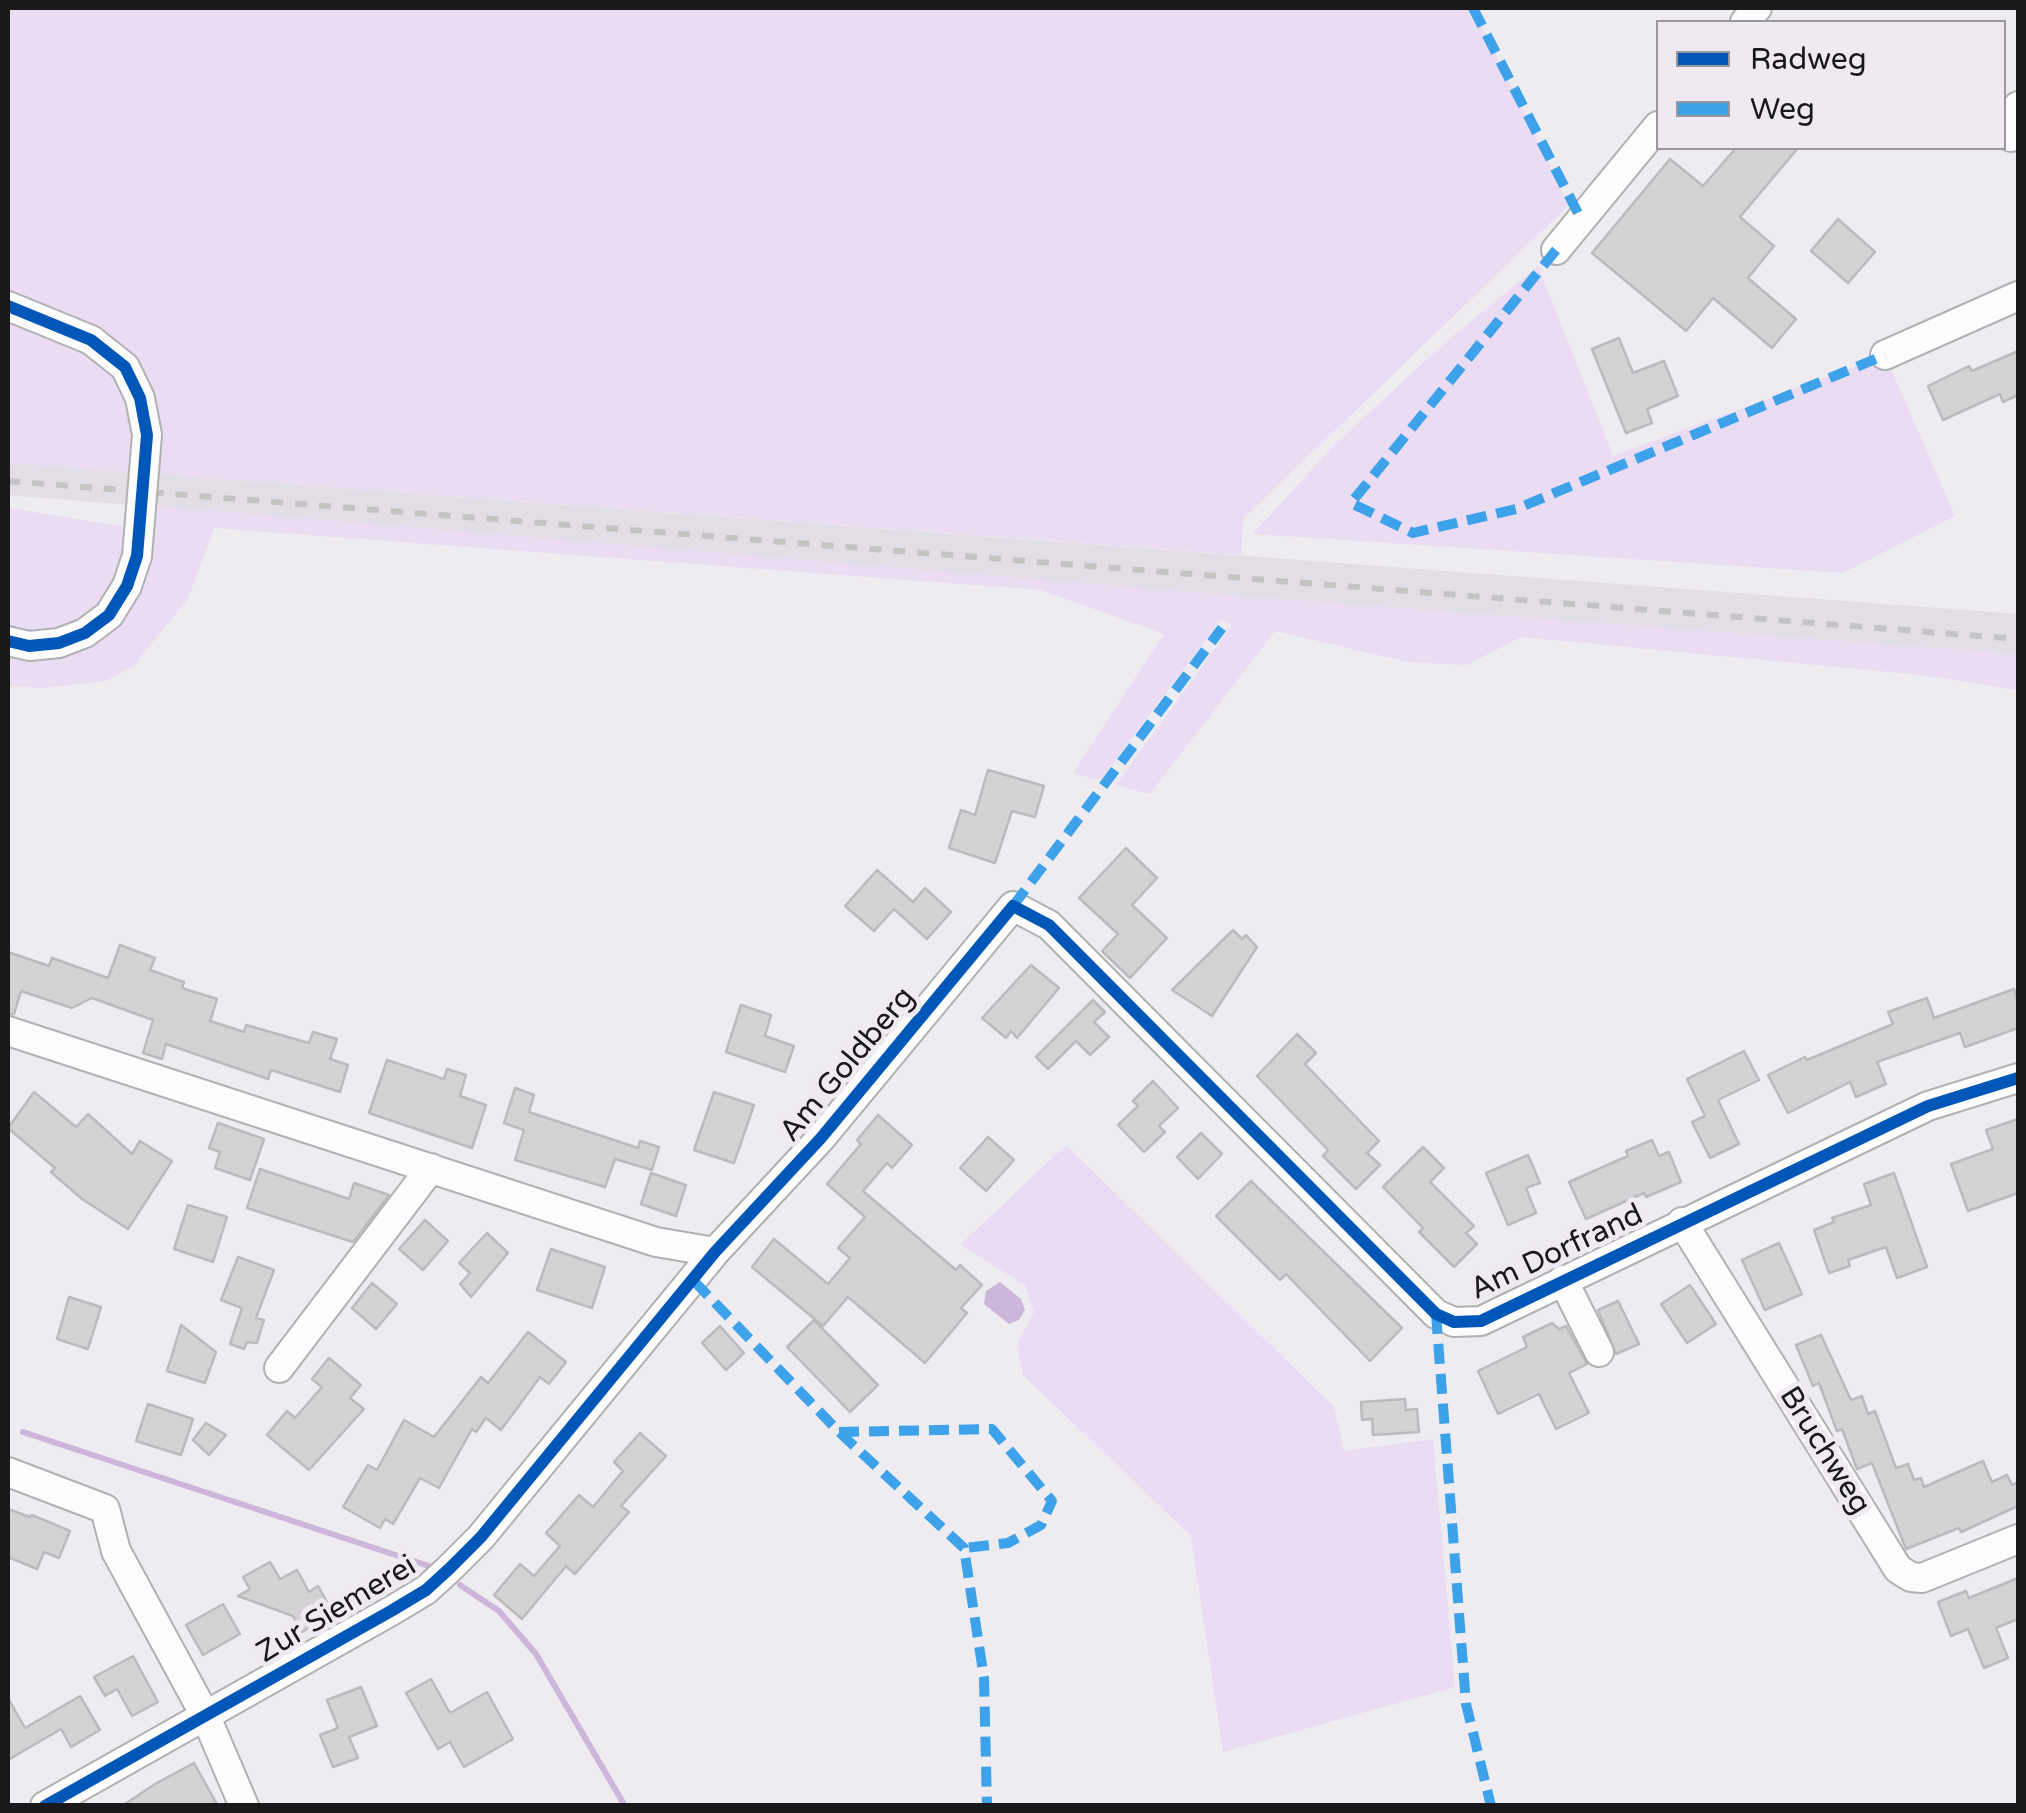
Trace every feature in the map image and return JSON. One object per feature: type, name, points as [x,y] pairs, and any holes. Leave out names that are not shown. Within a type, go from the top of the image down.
[{"type":"street","points":[[2011,137],[2018,106]]},
{"type":"street","points":[[1556,250],[1656,128]]},
{"type":"street","points":[[1885,355],[2018,296]]},
{"type":"street","points":[[8,306],[91,340],[124,367],[140,398],[147,436],[137,556],[128,586],[109,615],[86,633],[60,643],[29,646],[8,641]]},
{"type":"street","name":"Am Goldberg","points":[[715,1252],[822,1138],[1013,906]]},
{"type":"street","name":"Am Dorfrand","points":[[1013,906],[1049,925],[1436,1314],[1454,1322],[1481,1321],[1928,1106],[2018,1078]]},
{"type":"street","points":[[8,1031],[656,1242],[715,1252]]},
{"type":"street","points":[[279,1368],[431,1168]]},
{"type":"street","name":"Bruchweg","points":[[1682,1222],[1898,1570],[1910,1578],[1922,1578],[2018,1539]]},
{"type":"street","name":"Zur Siemerei","points":[[45,1806],[426,1590],[481,1537],[715,1252]]},
{"type":"street","points":[[1563,1280],[1599,1352]]},
{"type":"street","points":[[8,1472],[104,1509],[116,1551],[206,1717],[244,1806]]},
{"type":"shaded area","points":[[8,8],[1473,8],[1569,205],[1243,519],[1241,555],[158,474],[159,455],[132,455],[130,472],[8,463]]},
{"type":"shaded area","points":[[1538,266],[1613,456],[1885,355],[1955,516],[1843,573],[1253,534],[1335,444],[1447,341]]},
{"type":"shaded area","points":[[8,463],[2018,614],[2018,654],[1238,596],[8,495]]},
{"type":"shaded area","points":[[157,506],[1238,596],[2018,654],[2018,690],[1921,675],[1521,637],[1467,665],[1408,662],[1275,631],[1150,794],[1116,785],[1232,625],[1221,620],[1100,780],[1073,773],[1164,634],[1041,590],[214,528],[188,599],[133,666],[106,681],[45,688],[8,686],[8,656],[55,659],[84,651],[113,630],[134,602],[151,561]]},
{"type":"shaded area","points":[[8,508],[125,527],[123,556],[110,596],[83,621],[58,631],[29,633],[8,628]]},
{"type":"shaded area","points":[[1066,1145],[1334,1407],[1344,1451],[1433,1439],[1455,1687],[1223,1752],[1191,1536],[1023,1375],[1017,1344],[1034,1312],[1025,1285],[960,1245]]},
{"type":"shaded area","points":[[1000,1282],[1021,1299],[1025,1310],[1019,1320],[1009,1324],[984,1304],[986,1291]]},
{"type":"building","points":[[1734,150],[1796,150],[1740,217],[1774,246],[1748,278],[1796,319],[1772,348],[1713,298],[1686,331],[1592,253],[1670,159],[1703,186]]},
{"type":"building","points":[[1838,219],[1875,252],[1848,283],[1811,251]]},
{"type":"building","points":[[1619,338],[1633,373],[1664,361],[1678,396],[1647,409],[1652,423],[1626,433],[1592,349]]},
{"type":"building","points":[[2018,351],[2018,395],[2003,402],[2000,394],[1943,420],[1928,386],[1969,366],[1972,371]]},
{"type":"building","points":[[988,770],[1044,786],[1035,817],[1012,811],[995,863],[949,848],[961,810],[975,815]]},
{"type":"building","points":[[1126,848],[1157,878],[1132,905],[1167,938],[1130,978],[1102,951],[1118,934],[1079,898]]},
{"type":"building","points":[[877,870],[913,902],[925,888],[951,912],[927,939],[894,909],[874,931],[845,906]]},
{"type":"building","points":[[1233,930],[1242,939],[1246,935],[1257,947],[1212,1016],[1172,990]]},
{"type":"building","points":[[120,945],[155,958],[150,970],[184,982],[182,988],[217,999],[210,1021],[244,1032],[246,1025],[309,1043],[313,1032],[337,1039],[330,1059],[348,1065],[340,1092],[271,1070],[268,1079],[166,1044],[162,1059],[143,1053],[153,1020],[92,998],[72,1008],[21,991],[14,1014],[8,1014],[8,952],[49,966],[52,958],[108,978]]},
{"type":"building","points":[[1031,965],[1059,988],[1017,1038],[1011,1031],[1006,1038],[982,1018]]},
{"type":"building","points":[[2014,989],[2018,1028],[1965,1047],[1960,1033],[1877,1062],[1886,1084],[1856,1097],[1850,1082],[1788,1113],[1768,1075],[1893,1024],[1888,1012],[1927,998],[1934,1018]]},
{"type":"building","points":[[1093,1000],[1105,1012],[1094,1022],[1109,1037],[1090,1055],[1076,1041],[1048,1069],[1036,1057]]},
{"type":"building","points":[[741,1005],[771,1015],[765,1036],[794,1046],[785,1072],[726,1052]]},
{"type":"building","points":[[1297,1034],[1316,1053],[1305,1064],[1379,1141],[1367,1153],[1380,1165],[1356,1189],[1323,1156],[1328,1150],[1257,1076]]},
{"type":"building","points":[[1744,1051],[1759,1080],[1718,1100],[1739,1144],[1710,1158],[1692,1122],[1705,1116],[1687,1079]]},
{"type":"building","points":[[387,1060],[444,1079],[447,1069],[466,1075],[460,1096],[486,1105],[472,1148],[369,1113]]},
{"type":"building","points":[[1153,1081],[1178,1108],[1159,1126],[1165,1132],[1144,1152],[1118,1125],[1138,1106],[1133,1101]]},
{"type":"building","points":[[515,1088],[534,1095],[529,1112],[638,1148],[640,1141],[659,1147],[652,1170],[615,1159],[605,1187],[515,1160],[524,1130],[504,1123]]},
{"type":"building","points":[[34,1092],[76,1127],[88,1114],[132,1154],[140,1141],[172,1161],[128,1229],[82,1199],[51,1172],[55,1168],[8,1128]]},
{"type":"building","points":[[714,1092],[754,1105],[734,1163],[694,1150]]},
{"type":"building","points":[[878,1115],[912,1145],[892,1168],[887,1163],[863,1191],[956,1270],[960,1265],[982,1285],[961,1308],[967,1313],[925,1363],[848,1297],[823,1326],[752,1267],[774,1239],[828,1284],[850,1258],[838,1248],[865,1217],[827,1184],[861,1144],[857,1140]]},
{"type":"building","points":[[2018,1119],[2018,1193],[1968,1211],[1951,1164],[1993,1149],[1986,1130]]},
{"type":"building","points":[[218,1123],[264,1139],[250,1180],[215,1168],[220,1152],[209,1148]]},
{"type":"building","points":[[1201,1133],[1222,1154],[1198,1179],[1177,1157]]},
{"type":"building","points":[[988,1137],[1014,1160],[986,1191],[960,1168]]},
{"type":"building","points":[[1652,1140],[1659,1156],[1669,1152],[1681,1182],[1646,1197],[1644,1193],[1586,1219],[1569,1182],[1628,1156],[1626,1151]]},
{"type":"building","points":[[1423,1147],[1444,1168],[1430,1182],[1474,1226],[1466,1233],[1477,1244],[1454,1267],[1383,1187]]},
{"type":"building","points":[[1528,1155],[1540,1183],[1526,1188],[1536,1213],[1508,1225],[1486,1173]]},
{"type":"building","points":[[260,1169],[349,1199],[354,1183],[389,1195],[353,1242],[247,1208]]},
{"type":"building","points":[[651,1173],[686,1185],[676,1216],[641,1204]]},
{"type":"building","points":[[1894,1173],[1927,1267],[1897,1278],[1886,1247],[1848,1260],[1850,1266],[1829,1273],[1814,1230],[1834,1222],[1832,1218],[1871,1205],[1864,1184]]},
{"type":"building","points":[[1251,1181],[1402,1328],[1370,1361],[1286,1274],[1280,1280],[1216,1216]]},
{"type":"building","points":[[188,1205],[227,1217],[213,1262],[174,1249]]},
{"type":"building","points":[[425,1220],[448,1241],[423,1270],[399,1249]]},
{"type":"building","points":[[487,1233],[508,1253],[471,1297],[460,1284],[470,1273],[459,1263]]},
{"type":"building","points":[[1779,1243],[1802,1294],[1765,1310],[1742,1260]]},
{"type":"building","points":[[551,1249],[605,1267],[592,1308],[537,1290]]},
{"type":"building","points":[[238,1257],[274,1270],[256,1318],[264,1320],[257,1343],[247,1342],[244,1349],[230,1344],[242,1308],[221,1300]]},
{"type":"building","points":[[372,1283],[397,1304],[376,1329],[352,1308]]},
{"type":"building","points":[[1690,1285],[1716,1324],[1687,1343],[1661,1304]]},
{"type":"building","points":[[69,1297],[101,1307],[88,1349],[57,1339]]},
{"type":"building","points":[[1618,1301],[1639,1344],[1616,1354],[1598,1310]]},
{"type":"building","points":[[814,1320],[878,1385],[850,1412],[787,1347]]},
{"type":"building","points":[[1552,1323],[1559,1329],[1566,1326],[1587,1364],[1569,1373],[1589,1413],[1556,1429],[1539,1394],[1498,1414],[1478,1371],[1527,1347],[1523,1337]]},
{"type":"building","points":[[181,1325],[216,1352],[205,1383],[167,1371]]},
{"type":"building","points":[[720,1326],[744,1353],[726,1370],[702,1343]]},
{"type":"building","points":[[528,1332],[566,1362],[549,1384],[540,1377],[501,1430],[486,1418],[476,1432],[472,1429],[439,1488],[420,1478],[393,1524],[385,1519],[380,1528],[343,1507],[368,1465],[377,1470],[404,1420],[434,1437],[481,1377],[488,1383]]},
{"type":"building","points":[[1821,1335],[1851,1400],[1862,1396],[1868,1414],[1875,1411],[1896,1468],[1908,1464],[1914,1480],[1921,1478],[1924,1487],[1983,1461],[1992,1482],[2007,1475],[2012,1485],[2018,1482],[2018,1506],[1961,1532],[1959,1528],[1906,1549],[1872,1463],[1857,1469],[1842,1429],[1837,1431],[1819,1383],[1813,1386],[1796,1345]]},
{"type":"building","points":[[329,1358],[361,1385],[350,1398],[364,1409],[309,1470],[267,1435],[287,1411],[295,1418],[322,1387],[312,1379]]},
{"type":"building","points":[[1405,1399],[1406,1410],[1417,1409],[1419,1432],[1373,1435],[1372,1419],[1362,1420],[1361,1402]]},
{"type":"building","points":[[148,1404],[193,1419],[181,1455],[136,1441]]},
{"type":"building","points":[[206,1423],[226,1435],[209,1455],[193,1440]]},
{"type":"building","points":[[640,1433],[666,1456],[621,1506],[629,1512],[575,1574],[566,1566],[522,1619],[494,1595],[520,1564],[534,1576],[560,1546],[546,1533],[579,1495],[593,1507],[623,1471],[614,1462]]},
{"type":"building","points":[[8,1509],[70,1531],[59,1558],[44,1552],[37,1569],[8,1557]]},
{"type":"building","points":[[270,1562],[280,1579],[297,1570],[309,1592],[318,1586],[334,1614],[302,1632],[293,1616],[238,1596],[250,1589],[243,1577]]},
{"type":"building","points":[[2018,1578],[2018,1619],[1996,1628],[2008,1658],[1984,1668],[1968,1629],[1951,1636],[1938,1602],[1966,1591],[1969,1598]]},
{"type":"building","points":[[223,1604],[240,1634],[203,1655],[186,1625]]},
{"type":"building","points":[[133,1656],[158,1702],[132,1716],[117,1689],[105,1696],[94,1677]]},
{"type":"building","points":[[431,1679],[450,1713],[487,1692],[513,1739],[464,1767],[450,1742],[438,1749],[406,1693]]},
{"type":"building","points":[[361,1687],[377,1726],[349,1737],[358,1758],[333,1767],[320,1735],[338,1728],[327,1700]]},
{"type":"building","points":[[80,1696],[100,1730],[71,1747],[61,1729],[8,1760],[8,1698],[25,1728]]},
{"type":"building","points":[[194,1763],[218,1806],[122,1806],[155,1784]]},
{"type":"waterway","points":[[23,1432],[435,1568]]},
{"type":"waterway","points":[[460,1585],[499,1611],[536,1654],[625,1806]]},
{"type":"railway","points":[[8,481],[2018,639]]},
{"type":"marked path","points":[[1473,8],[1581,219]]},
{"type":"marked path","points":[[1556,250],[1351,503],[1413,533],[1516,509],[1885,355]]},
{"type":"marked path","points":[[1013,906],[1222,628]]},
{"type":"marked path","points":[[694,1281],[839,1432],[964,1548],[984,1678],[987,1806]]},
{"type":"marked path","points":[[1436,1314],[1466,1704],[1491,1806]]},
{"type":"marked path","points":[[839,1432],[992,1429],[1052,1501],[1041,1525],[1008,1543],[964,1548]]},
{"type":"cycle path","points":[[8,306],[91,340],[125,367],[140,398],[147,435],[137,556],[127,586],[109,615],[85,633],[59,643],[29,646],[8,641]]},
{"type":"cycle path","points":[[45,1806],[391,1611],[426,1590],[449,1569],[481,1537],[715,1252],[821,1138],[1013,906],[1049,925],[1436,1314],[1454,1322],[1481,1321],[1928,1106],[2018,1078]]}]
